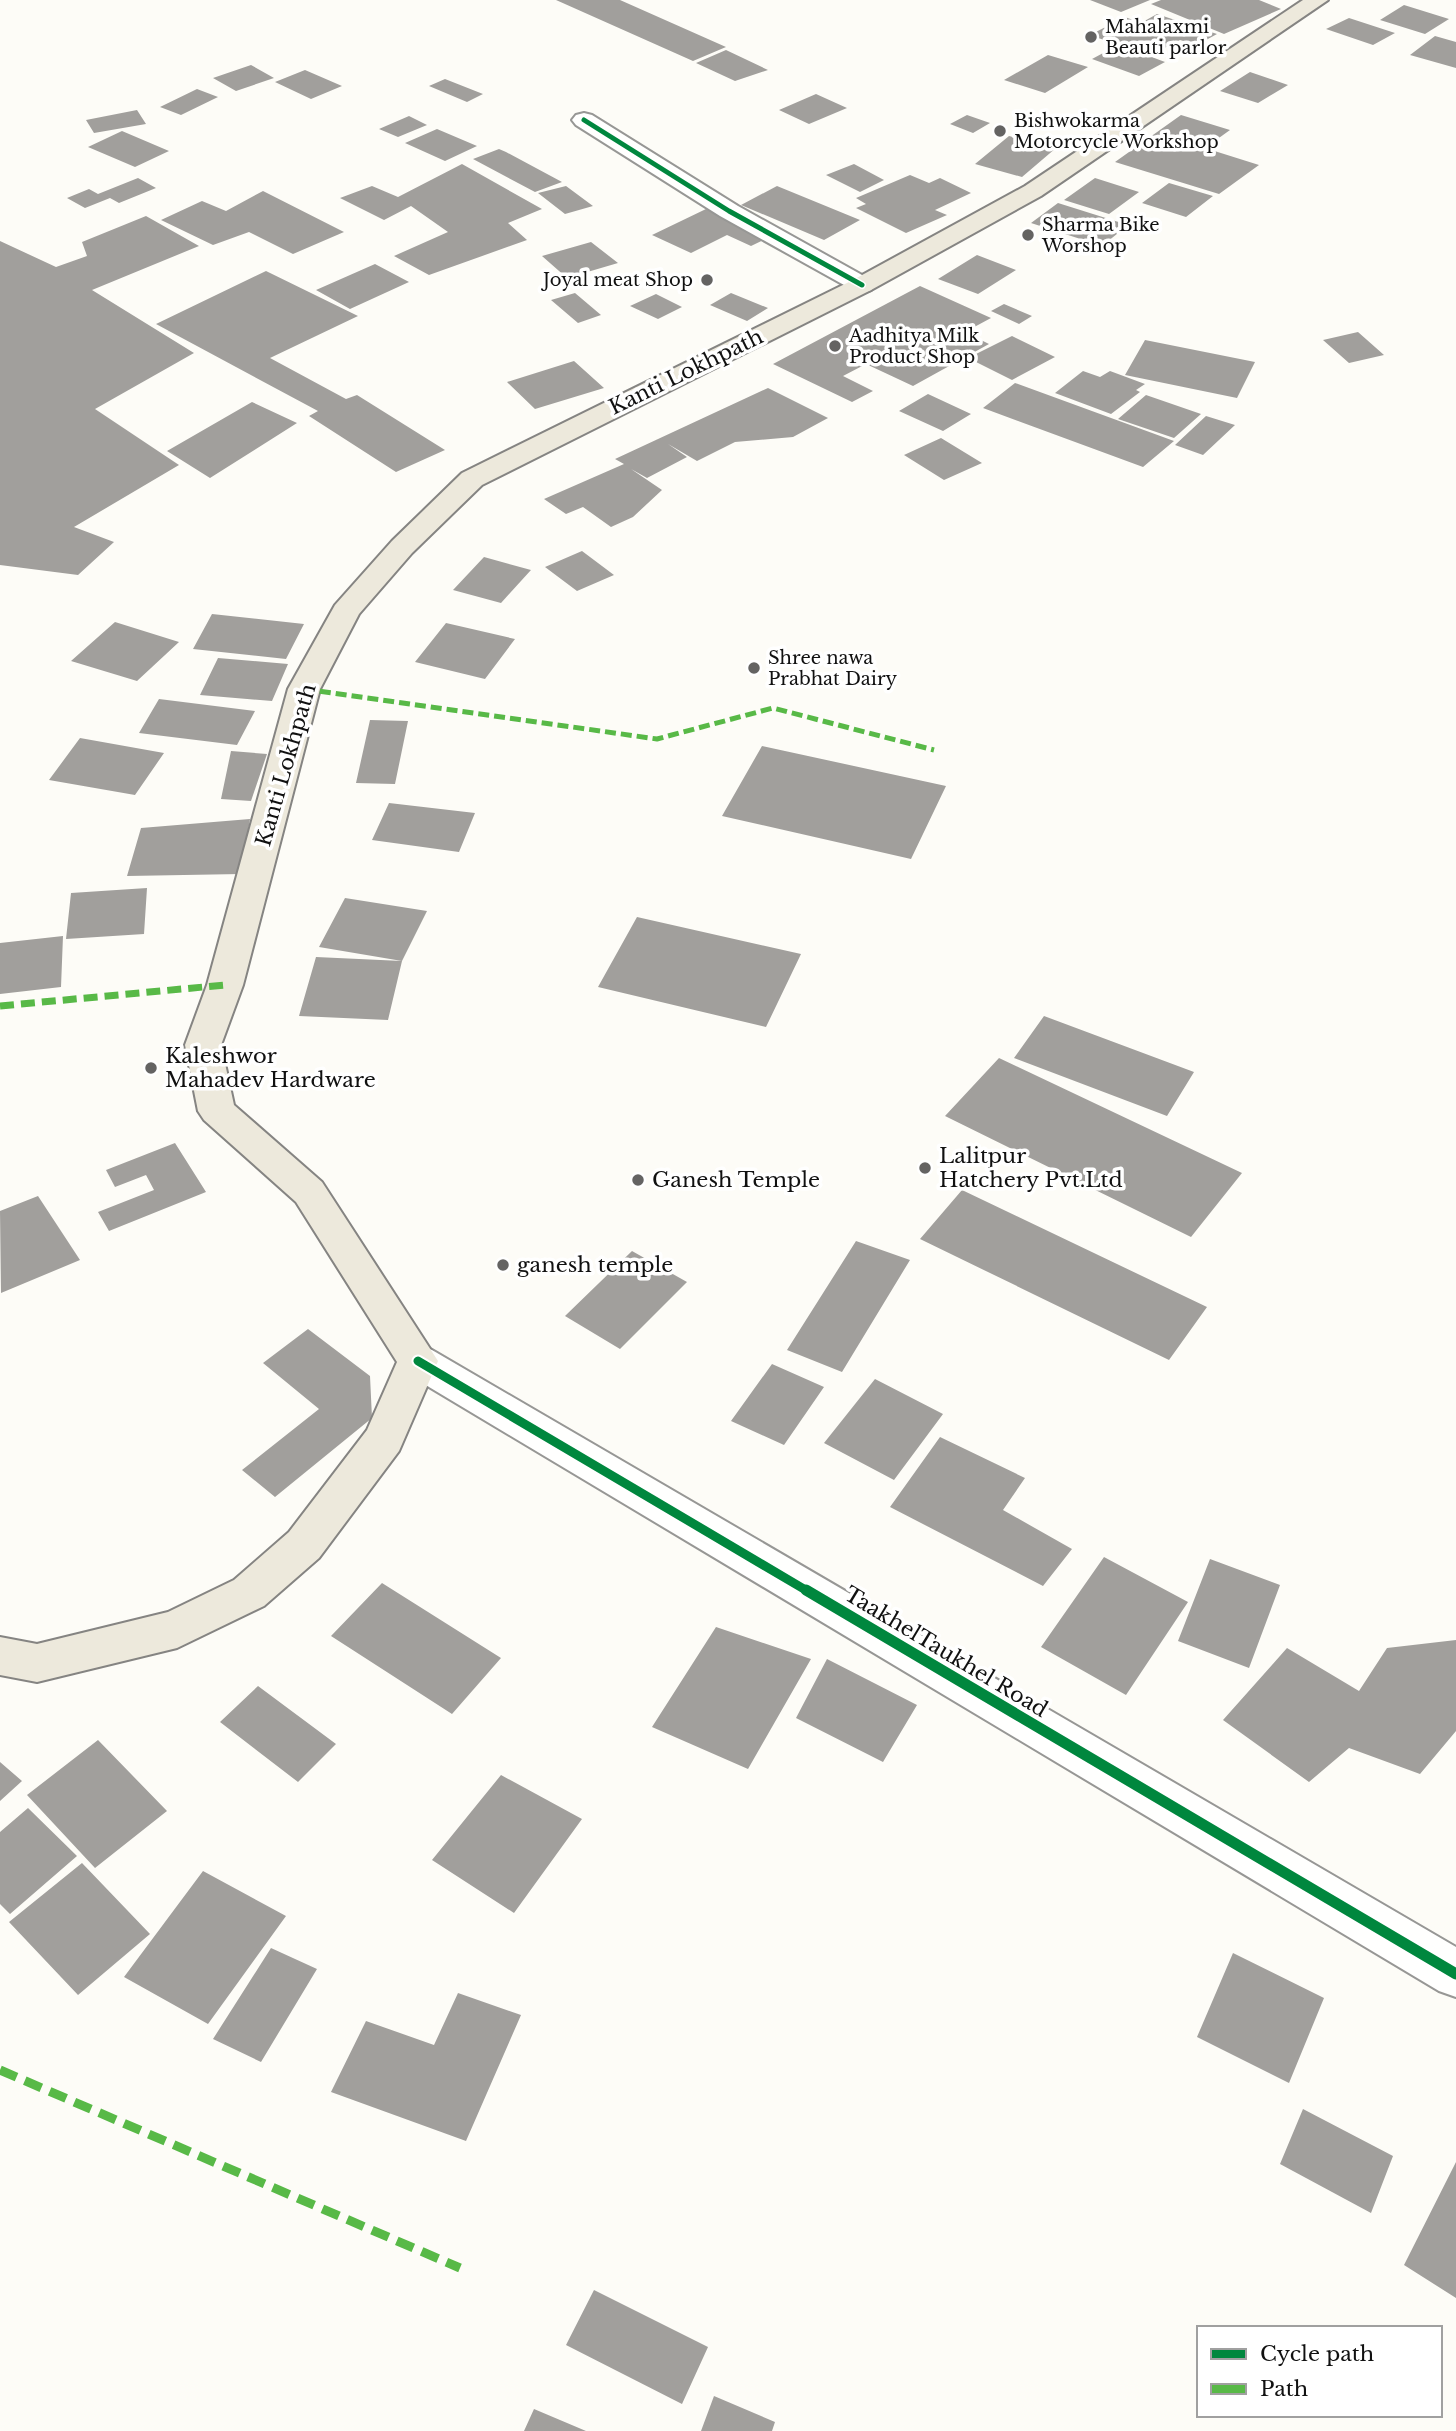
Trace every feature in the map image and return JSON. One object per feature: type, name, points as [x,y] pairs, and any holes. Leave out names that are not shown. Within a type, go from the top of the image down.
[{"type":"main road","name":"Kanti Lokhpath","points":[[418,1361],[309,1192],[217,1111],[203,1045],[225,985],[304,689],[346,611],[402,547],[472,479],[862,285],[1032,191],[1317,0]]},
{"type":"main road","points":[[0,1657],[37,1663],[177,1629],[249,1593],[304,1545],[384,1439],[418,1361]]},
{"type":"street","points":[[584,120],[729,211],[862,285]]},
{"type":"street","name":"TaakhelTaukhel Road","points":[[418,1361],[1451,1966]]},
{"type":"building","points":[[556,0],[620,0],[726,47],[693,61]]},
{"type":"building","points":[[1090,0],[1150,0],[1121,12]]},
{"type":"building","points":[[1161,0],[1259,0],[1281,9],[1224,34],[1151,4]]},
{"type":"building","points":[[1404,5],[1449,19],[1425,34],[1380,20]]},
{"type":"building","points":[[1157,14],[1217,34],[1197,45],[1180,40],[1149,56],[1165,62],[1139,76],[1092,59],[1118,45],[1090,35],[1125,17],[1141,23]]},
{"type":"building","points":[[1349,18],[1395,33],[1373,45],[1326,29]]},
{"type":"building","points":[[1435,36],[1456,42],[1456,68],[1410,55]]},
{"type":"building","points":[[726,50],[768,70],[735,81],[696,63]]},
{"type":"building","points":[[1048,55],[1088,67],[1045,93],[1004,80]]},
{"type":"building","points":[[251,65],[274,78],[236,91],[213,78]]},
{"type":"building","points":[[305,70],[342,86],[311,99],[275,82]]},
{"type":"building","points":[[1250,72],[1288,85],[1258,103],[1220,91]]},
{"type":"building","points":[[445,79],[483,94],[467,102],[429,86]]},
{"type":"building","points":[[197,89],[218,97],[181,115],[160,107]]},
{"type":"building","points":[[816,94],[847,108],[809,124],[779,110]]},
{"type":"building","points":[[137,110],[146,124],[94,133],[86,120]]},
{"type":"building","points":[[967,115],[990,123],[973,133],[950,124]]},
{"type":"building","points":[[1181,115],[1230,130],[1205,148],[1259,165],[1219,194],[1115,162]]},
{"type":"building","points":[[409,116],[427,125],[398,137],[379,129]]},
{"type":"building","points":[[437,129],[477,146],[445,161],[405,143]]},
{"type":"building","points":[[122,131],[169,151],[135,167],[88,147]]},
{"type":"building","points":[[1009,136],[1056,148],[1022,177],[975,164]]},
{"type":"building","points":[[499,149],[562,182],[535,192],[473,159]]},
{"type":"building","points":[[462,164],[542,209],[508,223],[527,240],[429,275],[394,256],[448,232],[411,206],[384,220],[340,198],[372,186],[398,197]]},
{"type":"building","points":[[854,164],[884,180],[860,192],[826,175]]},
{"type":"building","points":[[910,175],[929,183],[940,178],[971,193],[935,210],[947,215],[906,233],[856,208],[866,204],[856,198]]},
{"type":"building","points":[[138,178],[156,188],[119,203],[110,198],[85,208],[67,198],[89,189],[98,194]]},
{"type":"building","points":[[1095,178],[1139,192],[1109,214],[1064,200]]},
{"type":"building","points":[[1169,183],[1213,196],[1186,217],[1142,203]]},
{"type":"building","points":[[566,186],[593,206],[565,214],[538,193]]},
{"type":"building","points":[[777,186],[860,220],[824,240],[741,205]]},
{"type":"building","points":[[263,191],[344,232],[293,254],[249,232],[213,245],[161,220],[202,201],[226,211]]},
{"type":"building","points":[[1058,203],[1128,225],[1102,246],[1031,223]]},
{"type":"building","points":[[706,209],[770,237],[751,246],[727,235],[691,253],[652,235]]},
{"type":"building","points":[[146,216],[199,246],[92,290],[194,353],[95,409],[179,465],[74,527],[114,542],[78,575],[0,565],[0,241],[56,267],[87,256],[82,242]]},
{"type":"building","points":[[591,242],[618,263],[567,278],[542,256]]},
{"type":"building","points":[[977,255],[1016,270],[978,294],[938,279]]},
{"type":"building","points":[[375,264],[409,282],[350,309],[316,290]]},
{"type":"building","points":[[266,271],[358,316],[270,358],[346,399],[357,395],[445,450],[396,472],[309,416],[318,411],[156,324]]},
{"type":"building","points":[[920,286],[991,318],[965,332],[989,344],[913,386],[866,364],[843,376],[873,391],[852,402],[773,364]]},
{"type":"building","points":[[575,293],[601,315],[578,323],[551,300]]},
{"type":"building","points":[[731,293],[768,308],[747,321],[710,305]]},
{"type":"building","points":[[656,294],[682,307],[658,319],[630,306]]},
{"type":"building","points":[[1004,304],[1032,316],[1019,324],[991,311]]},
{"type":"building","points":[[1358,332],[1384,355],[1349,363],[1323,340]]},
{"type":"building","points":[[1012,336],[1055,357],[1012,380],[968,358]]},
{"type":"building","points":[[1145,340],[1255,362],[1237,398],[1125,375]]},
{"type":"building","points":[[574,361],[604,388],[535,409],[507,382]]},
{"type":"building","points":[[1083,371],[1100,377],[1110,371],[1145,384],[1136,390],[1140,392],[1111,414],[1055,393]]},
{"type":"building","points":[[1015,383],[1174,441],[1143,467],[983,408]]},
{"type":"building","points":[[768,388],[828,418],[793,437],[735,442],[697,461],[668,444],[687,457],[647,478],[631,469],[662,490],[633,517],[611,527],[583,507],[566,514],[544,499],[624,464],[615,459]]},
{"type":"building","points":[[928,394],[971,414],[943,431],[899,411]]},
{"type":"building","points":[[1146,395],[1201,414],[1174,438],[1118,419]]},
{"type":"building","points":[[252,402],[297,423],[210,478],[167,451]]},
{"type":"building","points":[[1206,416],[1235,425],[1203,455],[1175,445]]},
{"type":"building","points":[[941,438],[982,463],[944,480],[904,455]]},
{"type":"building","points":[[582,551],[614,575],[577,591],[545,567]]},
{"type":"building","points":[[484,557],[531,570],[501,603],[453,590]]},
{"type":"building","points":[[212,614],[304,624],[286,659],[193,649]]},
{"type":"building","points":[[115,622],[179,642],[137,681],[71,661]]},
{"type":"building","points":[[446,623],[515,639],[485,679],[415,662]]},
{"type":"building","points":[[218,658],[288,664],[272,701],[200,695]]},
{"type":"building","points":[[159,699],[255,711],[237,745],[139,733]]},
{"type":"building","points":[[370,720],[408,721],[395,784],[356,783]]},
{"type":"building","points":[[80,738],[164,753],[135,795],[49,780]]},
{"type":"building","points":[[762,746],[946,786],[911,859],[722,816]]},
{"type":"building","points":[[231,751],[267,754],[251,801],[221,799]]},
{"type":"building","points":[[389,803],[475,813],[459,852],[372,840]]},
{"type":"building","points":[[250,819],[241,874],[127,876],[141,828]]},
{"type":"building","points":[[147,888],[144,934],[66,939],[71,893]]},
{"type":"building","points":[[345,898],[427,911],[402,961],[319,947]]},
{"type":"building","points":[[637,917],[801,954],[766,1027],[598,987]]},
{"type":"building","points":[[63,936],[61,987],[0,994],[0,943]]},
{"type":"building","points":[[316,957],[402,961],[388,1020],[299,1016]]},
{"type":"building","points":[[1044,1016],[1194,1072],[1167,1116],[1014,1058]]},
{"type":"building","points":[[999,1058],[1242,1173],[1191,1237],[945,1116]]},
{"type":"building","points":[[175,1143],[206,1192],[109,1231],[98,1212],[154,1190],[146,1175],[115,1187],[106,1170]]},
{"type":"building","points":[[962,1190],[1207,1307],[1169,1360],[920,1239]]},
{"type":"building","points":[[38,1196],[80,1260],[1,1293],[0,1211]]},
{"type":"building","points":[[856,1241],[910,1260],[842,1372],[787,1350]]},
{"type":"building","points":[[632,1251],[687,1282],[620,1349],[565,1316]]},
{"type":"building","points":[[308,1329],[370,1376],[372,1418],[275,1497],[242,1470],[319,1409],[263,1363]]},
{"type":"building","points":[[772,1364],[824,1387],[784,1445],[731,1421]]},
{"type":"building","points":[[875,1379],[943,1414],[894,1480],[824,1443]]},
{"type":"building","points":[[940,1437],[1025,1478],[1003,1510],[1072,1549],[1043,1586],[890,1507]]},
{"type":"building","points":[[1104,1557],[1188,1602],[1126,1695],[1041,1647]]},
{"type":"building","points":[[1210,1559],[1280,1585],[1249,1668],[1178,1641]]},
{"type":"building","points":[[382,1583],[501,1658],[452,1714],[331,1636]]},
{"type":"building","points":[[716,1627],[811,1659],[748,1769],[652,1727]]},
{"type":"building","points":[[1456,1640],[1456,1731],[1420,1774],[1349,1748],[1309,1782],[1223,1720],[1287,1648],[1359,1691],[1387,1648]]},
{"type":"building","points":[[827,1659],[917,1705],[883,1762],[796,1718]]},
{"type":"building","points":[[258,1686],[336,1744],[298,1782],[220,1722]]},
{"type":"building","points":[[98,1740],[167,1811],[95,1868],[27,1795]]},
{"type":"building","points":[[0,1762],[22,1781],[0,1801]]},
{"type":"building","points":[[501,1775],[582,1819],[514,1913],[432,1860]]},
{"type":"building","points":[[28,1808],[77,1856],[10,1914],[0,1904],[0,1832]]},
{"type":"building","points":[[82,1863],[150,1934],[78,1995],[9,1922]]},
{"type":"building","points":[[203,1871],[286,1916],[208,2024],[124,1977]]},
{"type":"building","points":[[271,1948],[317,1969],[261,2062],[213,2039]]},
{"type":"building","points":[[1233,1953],[1324,1998],[1289,2083],[1197,2037]]},
{"type":"building","points":[[458,1993],[521,2015],[466,2141],[331,2092],[366,2021],[434,2045]]},
{"type":"building","points":[[1303,2109],[1393,2156],[1371,2213],[1280,2164]]},
{"type":"building","points":[[1456,2162],[1456,2298],[1404,2265]]},
{"type":"building","points":[[594,2290],[708,2347],[682,2404],[566,2345]]},
{"type":"building","points":[[714,2396],[775,2422],[772,2431],[701,2431]]},
{"type":"building","points":[[534,2409],[586,2431],[524,2431]]},
{"type":"marked path","points":[[304,689],[657,739],[773,708],[934,750]]},
{"type":"marked path","points":[[0,1006],[225,985]]},
{"type":"marked path","points":[[0,2070],[460,2268]]},
{"type":"cycle path","points":[[584,120],[729,211],[862,285]]},
{"type":"cycle path","points":[[418,1361],[1456,1974]]},
{"type":"place","name":"Mahalaxmi Beauti parlor","points":[[1091,37]]},
{"type":"place","name":"Bishwokarma Motorcycle Workshop","points":[[1000,131]]},
{"type":"place","name":"Sharma Bike Worshop","points":[[1028,235]]},
{"type":"place","name":"Joyal meat Shop","points":[[707,280]]},
{"type":"place","name":"Aadhitya Milk Product Shop","points":[[835,346]]},
{"type":"place","name":"Shree nawa Prabhat Dairy","points":[[754,668]]},
{"type":"place","name":"Kaleshwor Mahadev Hardware","points":[[151,1068]]},
{"type":"place","name":"Lalitpur Hatchery Pvt.Ltd","points":[[925,1168]]},
{"type":"place","name":"Ganesh Temple","points":[[638,1180]]},
{"type":"place","name":"ganesh temple","points":[[503,1265]]}]
